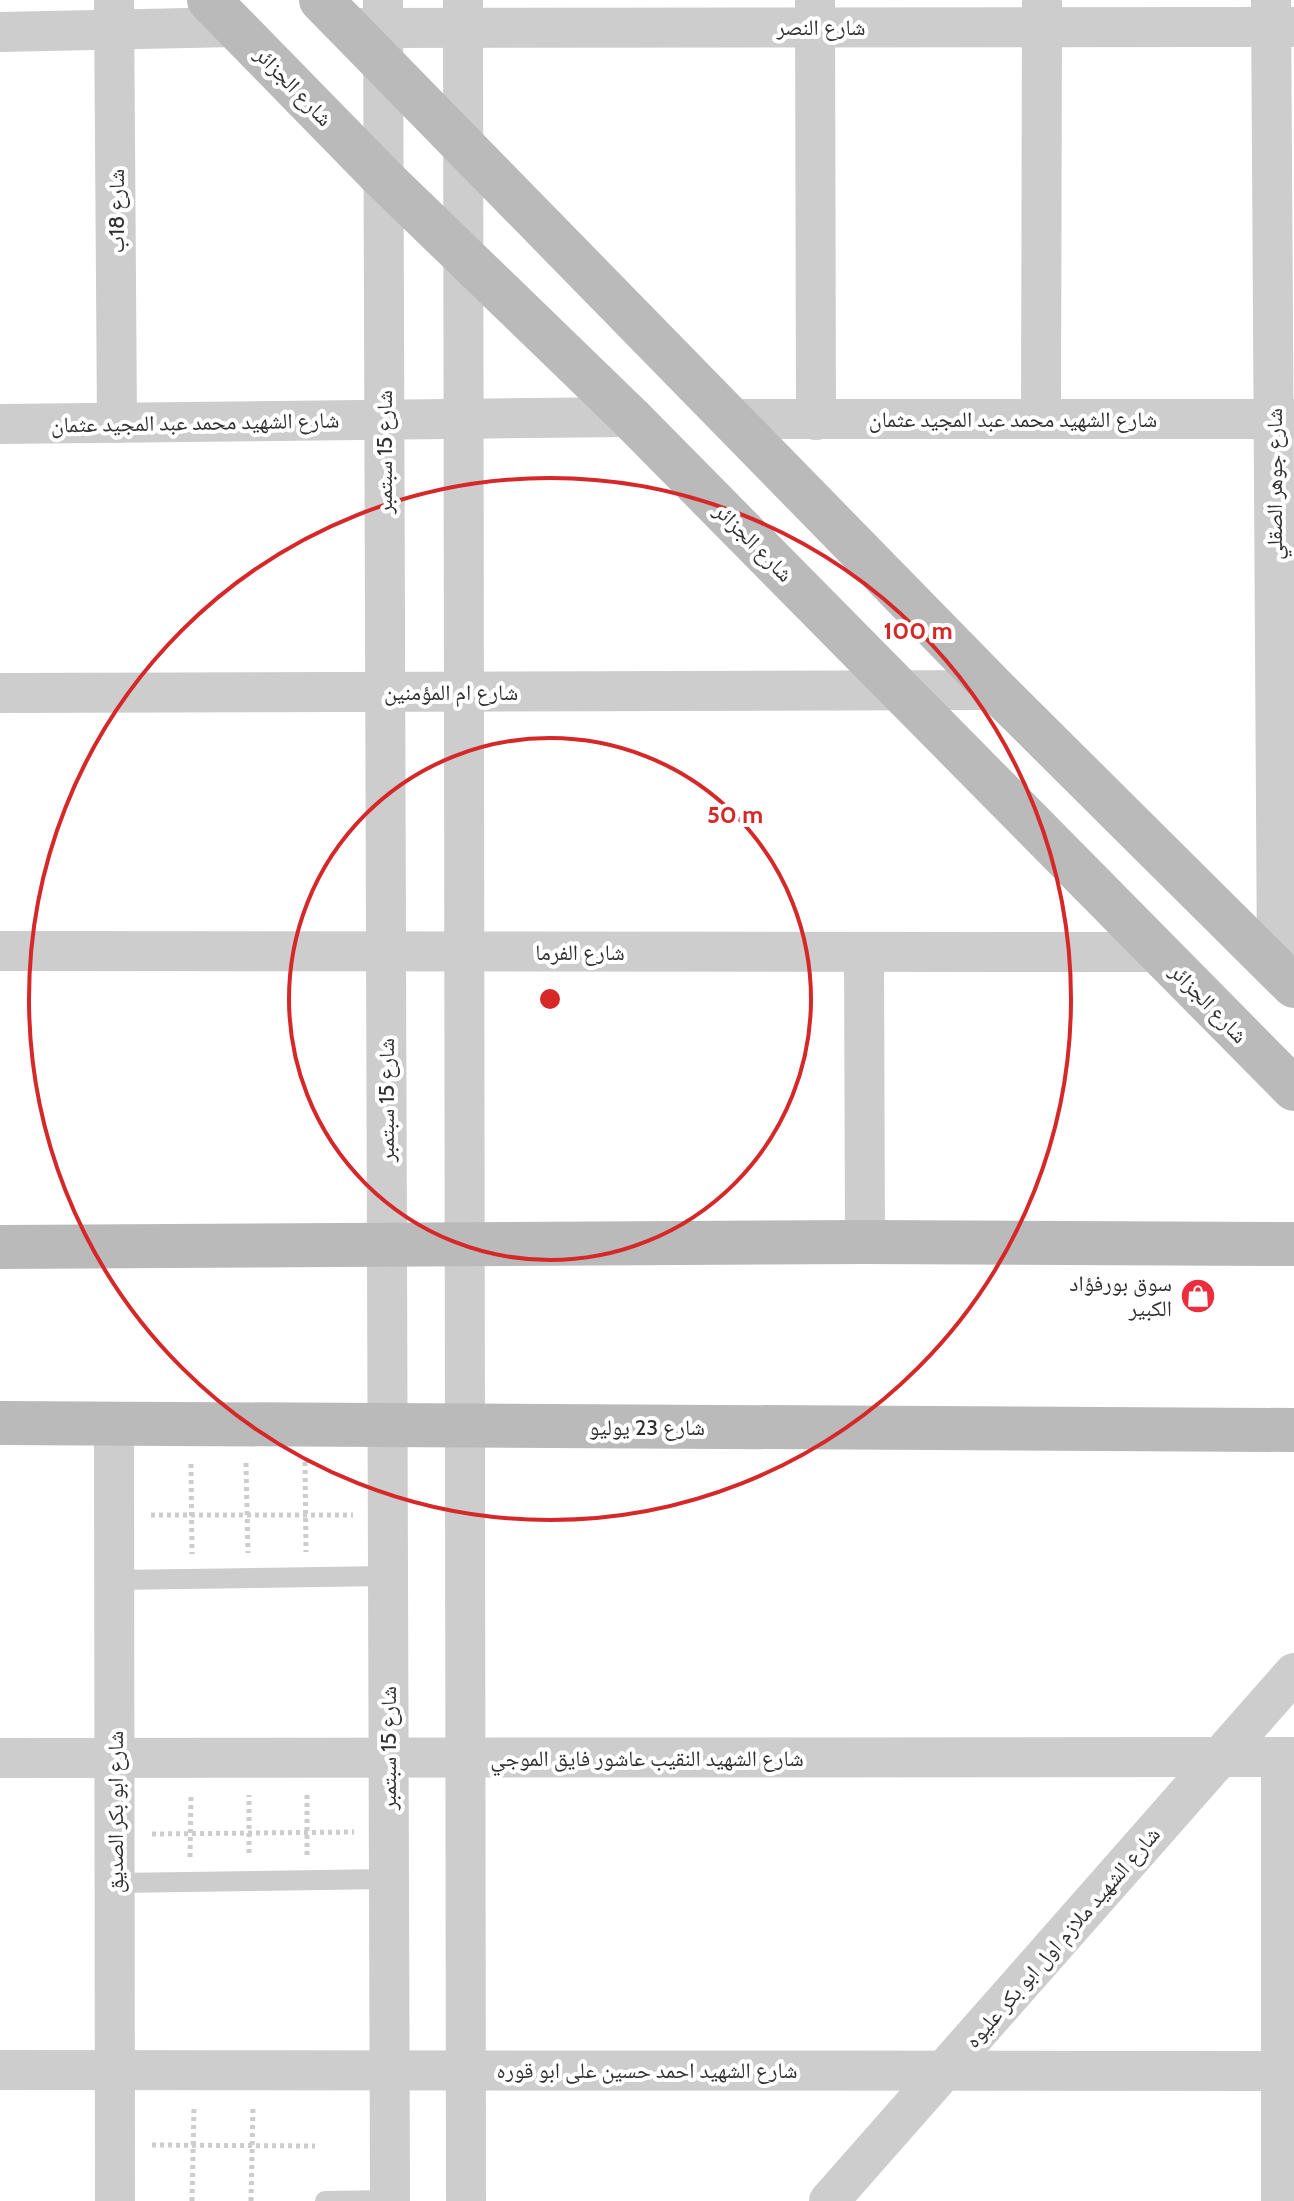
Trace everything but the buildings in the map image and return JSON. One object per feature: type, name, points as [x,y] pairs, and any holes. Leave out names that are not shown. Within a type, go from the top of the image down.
[{"type":"main road","name":"شارع الجزائر","points":[[222,13],[382,177],[630,417],[1294,1089]]},
{"type":"main road","points":[[364,24],[463,145],[996,690],[1285,977]]},
{"type":"main road","points":[[0,1247],[865,1242],[1294,1244]]},
{"type":"main road","name":"شارع 23 يوليو","points":[[0,1423],[1294,1430]]},
{"type":"street","points":[[0,32],[114,15],[222,13]]},
{"type":"street","points":[[463,14],[466,2201]]},
{"type":"street","name":"شارع النصر","points":[[364,24],[463,14],[1042,14],[1278,18]]},
{"type":"street","points":[[815,14],[816,420]]},
{"type":"street","points":[[1041,419],[1042,14]]},
{"type":"street","name":"شارع 18ب","points":[[114,15],[117,423]]},
{"type":"street","name":"شارع جوهر الصقلي","points":[[1278,18],[1284,419],[1285,977]]},
{"type":"street","name":"شارع 15 سبتمبر","points":[[364,24],[382,177],[390,2200]]},
{"type":"street","name":"شارع الشهيد محمد عبد المجيد عثمان","points":[[0,424],[630,417]]},
{"type":"street","name":"شارع الشهيد محمد عبد المجيد عثمان","points":[[733,419],[1284,419]]},
{"type":"street","name":"شارع ام المؤمنين","points":[[0,693],[996,690]]},
{"type":"street","name":"شارع الفرما","points":[[0,951],[1159,952]]},
{"type":"street","points":[[864,952],[865,1242]]},
{"type":"street","name":"شارع ابو بكر الصديق","points":[[114,1424],[115,2201]]},
{"type":"street","name":"شارع الشهيد ملازم اول ابو بكر عليوه","points":[[829,2201],[1294,1673]]},
{"type":"street","points":[[1281,2201],[1287,2071],[1287,1757]]},
{"type":"street","name":"شارع الشهيد النقيب عاشور فايق الموجي","points":[[0,1758],[1287,1757]]},
{"type":"street","name":"شارع الشهيد احمد حسين على ابو قوره","points":[[0,2070],[1287,2071]]},
{"type":"lane","points":[[114,1580],[387,1576]]},
{"type":"lane","points":[[115,1883],[388,1879]]},
{"type":"lane","points":[[325,2201],[390,2200]]},
{"type":"path","points":[[190,1424],[193,1579]]},
{"type":"path","points":[[245,1424],[249,1578]]},
{"type":"path","points":[[304,1425],[306,1578]]},
{"type":"path","points":[[114,1515],[387,1515]]},
{"type":"path","points":[[249,1758],[249,1881]]},
{"type":"path","points":[[307,1758],[307,1880]]},
{"type":"path","points":[[190,1882],[191,1759]]},
{"type":"path","points":[[115,1834],[388,1832]]},
{"type":"path","points":[[192,2201],[195,2070]]},
{"type":"path","points":[[251,2201],[253,2070]]},
{"type":"path","points":[[115,2145],[315,2146]]},
{"type":"place","name":"سوق بورفؤاد الكبير","points":[[1198,1296]]}]
